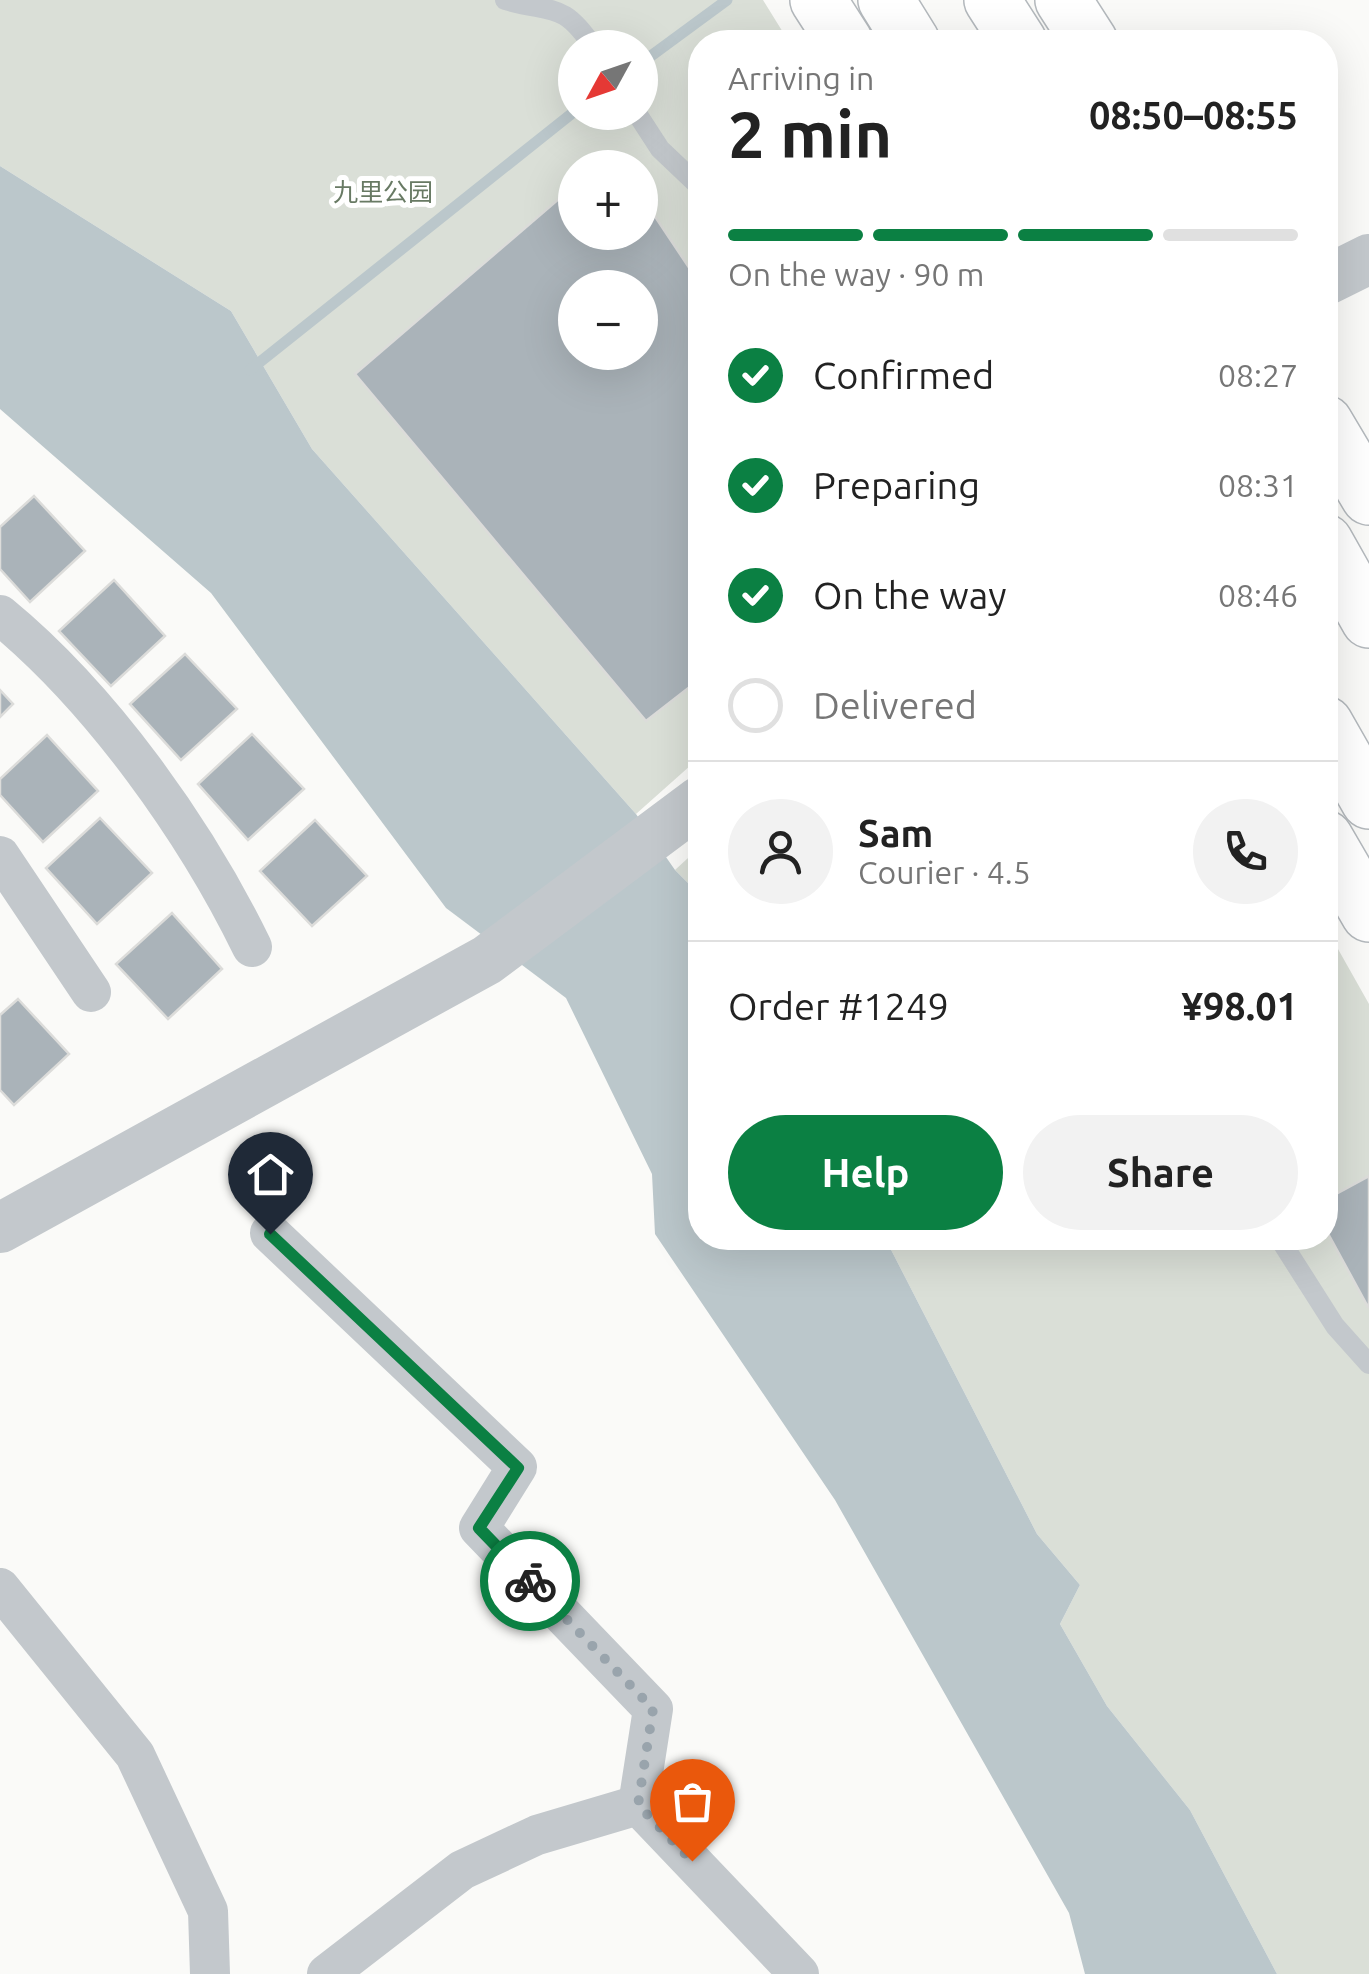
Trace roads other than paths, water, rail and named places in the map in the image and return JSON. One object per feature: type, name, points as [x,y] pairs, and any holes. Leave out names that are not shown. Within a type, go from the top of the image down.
[{"type":"highway","points":[[818,0],[837,30]]},
{"type":"highway","points":[[886,0],[905,30]]},
{"type":"highway","points":[[992,0],[1011,30]]},
{"type":"highway","points":[[1063,0],[1082,30]]},
{"type":"highway","points":[[1338,446],[1369,497]]},
{"type":"highway","points":[[1338,565],[1369,620]]},
{"type":"highway","points":[[1338,747],[1369,802]]},
{"type":"highway","points":[[1338,860],[1369,914]]},
{"type":"street","points":[[1338,274],[1369,259]]},
{"type":"street","points":[[0,615],[123,742],[216,873],[252,947]]},
{"type":"street","points":[[0,1228],[487,960],[688,810]]},
{"type":"street","points":[[0,856],[91,992]]},
{"type":"street","points":[[270,1234],[518,1468],[479,1528],[653,1709],[638,1805]]},
{"type":"street","points":[[0,1588],[136,1755],[208,1911],[210,1974]]},
{"type":"street","points":[[326,1974],[462,1870],[537,1835],[638,1805]]},
{"type":"street","points":[[638,1805],[800,1974]]},
{"type":"lane","points":[[505,0],[542,4],[562,12],[578,30]]},
{"type":"lane","points":[[648,130],[660,149],[688,176]]},
{"type":"lane","points":[[1287,1250],[1335,1326],[1369,1364]]},
{"type":"waterway","points":[[658,51],[727,0]]},
{"type":"waterway","points":[[250,370],[558,125]]},
{"type":"park label","name":"九里公园","points":[[383,192]]}]
